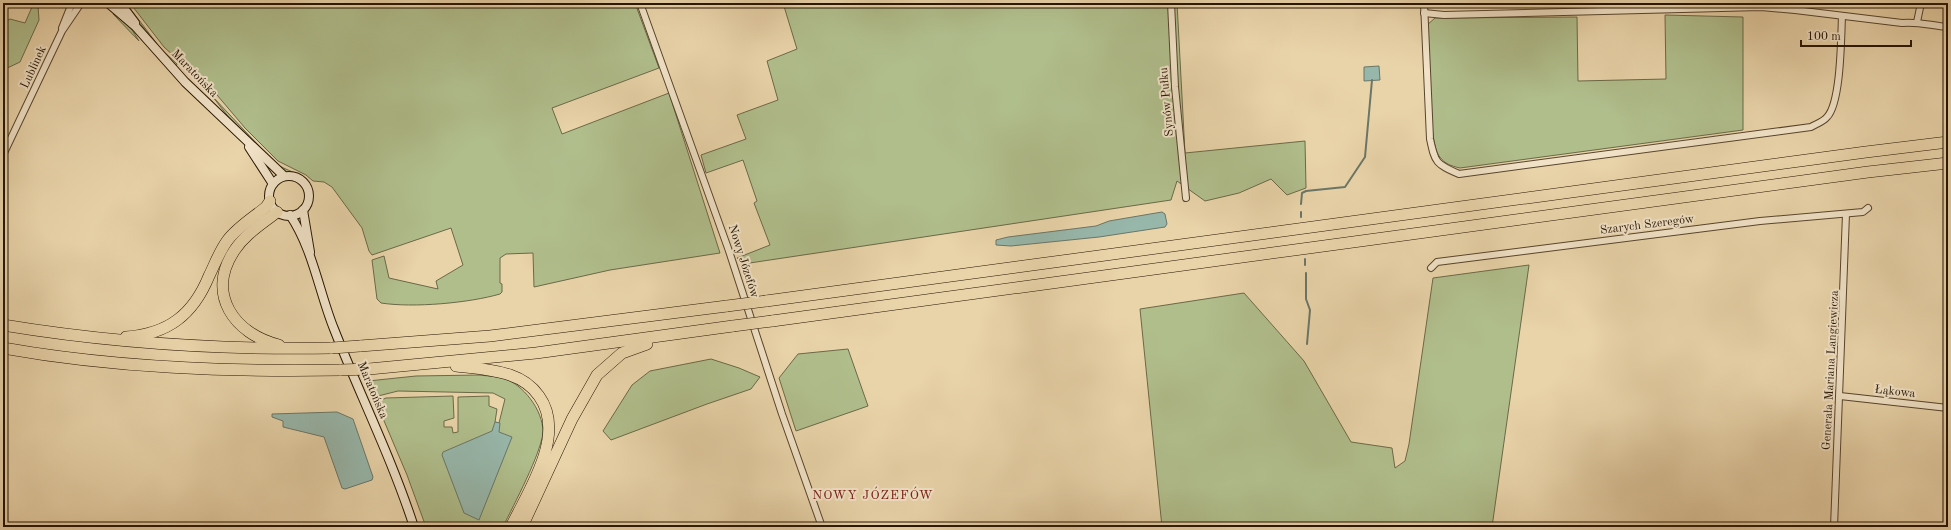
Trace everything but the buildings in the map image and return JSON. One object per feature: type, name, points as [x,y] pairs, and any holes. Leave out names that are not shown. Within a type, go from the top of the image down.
[{"type":"highway","points":[[3,325],[98,339],[200,347],[332,348],[490,336],[766,301],[1948,142]]},
{"type":"highway","points":[[3,348],[92,360],[174,368],[276,371],[341,370],[432,364],[677,334],[1868,172],[1948,163]]},
{"type":"highway","points":[[98,339],[135,336],[156,332],[172,325],[183,316],[199,298],[218,256],[228,239],[266,207],[270,201]]},
{"type":"highway","points":[[277,212],[247,235],[235,250],[228,262],[222,288],[228,310],[245,330],[265,341],[295,348]]},
{"type":"highway","points":[[522,527],[572,420],[597,375],[622,353],[677,334]]},
{"type":"highway","points":[[432,364],[498,371],[512,375],[534,389],[542,400],[549,420],[550,433],[540,468],[511,527]]},
{"type":"main road","name":"Maratońska","points":[[108,3],[136,27],[179,77],[284,176]]},
{"type":"main road","name":"Maratońska","points":[[120,3],[136,27]]},
{"type":"main road","name":"Maratońska","points":[[239,134],[261,164],[273,184]]},
{"type":"main road","points":[[284,176],[294,176],[306,185],[309,195],[306,206],[303,210],[290,216],[277,212],[270,201],[269,192],[273,184],[284,176]]},
{"type":"main road","name":"Maratońska","points":[[303,210],[311,262]]},
{"type":"main road","name":"Maratońska","points":[[290,216],[295,223],[311,262],[333,328],[394,471],[414,527]]},
{"type":"street","name":"Lublinek","points":[[3,155],[62,31],[72,3]]},
{"type":"street","name":"Lublinek","points":[[62,31],[81,3]]},
{"type":"street","name":"Nowy Józefów","points":[[640,3],[729,251],[782,414],[822,527]]},
{"type":"street","name":"Synów Pułku","points":[[1171,3],[1175,87],[1186,198]]},
{"type":"street","points":[[1424,3],[1430,139],[1435,160],[1444,168],[1459,174],[1811,127],[1827,118],[1833,108],[1839,70],[1842,16]]},
{"type":"street","points":[[1917,22],[1921,3]]},
{"type":"street","points":[[1424,12],[1444,15],[1675,6],[1761,7],[1902,23],[1917,22],[1932,26],[1948,27]]},
{"type":"street","name":"Szarych Szeregów","points":[[1431,268],[1437,262],[1752,222],[1863,212],[1868,208]]},
{"type":"street","name":"Generała Mariana Langiewicza","points":[[1834,527],[1846,214]]},
{"type":"street","name":"Łąkowa","points":[[1840,396],[1948,408]]},
{"type":"green space","points":[[123,3],[126,3],[160,48]]},
{"type":"green space","points":[[130,3],[635,3],[659,68],[552,108],[562,134],[669,93],[720,253],[610,270],[534,287],[533,253],[506,254],[500,258],[500,283],[502,284],[502,292],[500,294],[473,300],[441,304],[409,305],[381,303],[377,299],[372,260],[384,256],[389,278],[438,289],[436,281],[463,265],[451,228],[372,255],[369,251],[362,228],[332,187],[324,182],[313,181],[306,175],[278,161],[245,128],[217,95],[164,47]]},
{"type":"green space","points":[[783,3],[1177,3],[1185,153],[1305,141],[1306,188],[1287,195],[1271,179],[1239,193],[1205,201],[1177,181],[1171,200],[743,264],[737,258],[770,245],[754,203],[757,201],[743,160],[706,173],[701,155],[746,139],[737,115],[778,100],[767,61],[797,49]]},
{"type":"green space","points":[[38,6],[39,20],[20,62],[3,70],[3,23],[10,19],[25,23],[32,7]]},
{"type":"green space","points":[[114,11],[129,25],[139,41],[113,14]]},
{"type":"green space","points":[[1665,15],[1743,17],[1743,130],[1460,168],[1448,164],[1439,156],[1435,147],[1429,94],[1427,25],[1435,18],[1577,17],[1578,81],[1666,79]]},
{"type":"green space","points":[[161,49],[177,64],[176,67]]},
{"type":"green space","points":[[213,97],[275,163],[298,174],[309,183],[297,175],[285,173],[230,119]]},
{"type":"green space","points":[[1529,265],[1492,527],[1162,527],[1140,309],[1244,293],[1304,361],[1351,442],[1392,448],[1395,468],[1405,461],[1409,444],[1433,278]]},
{"type":"green space","points":[[848,349],[868,406],[796,431],[779,378],[798,354]]},
{"type":"green space","points":[[711,359],[739,368],[760,377],[751,389],[611,440],[603,431],[632,385],[650,371]]},
{"type":"green space","points":[[479,375],[500,377],[510,381],[524,392],[536,407],[540,415],[543,432],[537,453],[503,527],[426,527],[407,475],[376,402],[386,398],[453,396],[454,418],[444,421],[444,427],[452,427],[453,433],[458,432],[458,397],[489,396],[489,406],[497,409],[495,422],[499,423],[505,399],[493,393],[398,391],[378,396],[372,390],[368,381],[416,376]]},
{"type":"shaded area","points":[[1379,66],[1380,80],[1364,81],[1364,67]]},
{"type":"shaded area","points":[[1162,212],[1165,214],[1167,224],[1165,227],[1099,237],[1011,246],[996,245],[996,240],[1008,237],[1096,226],[1109,221]]},
{"type":"shaded area","points":[[337,412],[353,419],[373,477],[372,480],[345,489],[342,488],[324,437],[283,427],[283,421],[272,417],[272,414]]},
{"type":"shaded area","points":[[495,422],[500,423],[499,432],[512,437],[479,520],[464,513],[442,455],[443,452],[492,431]]},
{"type":"waterway","points":[[1301,204],[1302,193],[1306,191],[1345,187],[1365,157],[1372,80]]},
{"type":"waterway","points":[[1301,212],[1301,217]]},
{"type":"waterway","points":[[1305,259],[1305,265]]},
{"type":"waterway","points":[[1306,273],[1306,299],[1310,310],[1307,344]]},
{"type":"district","name":"NOWY JÓZEFÓW","points":[[873,494]]}]
